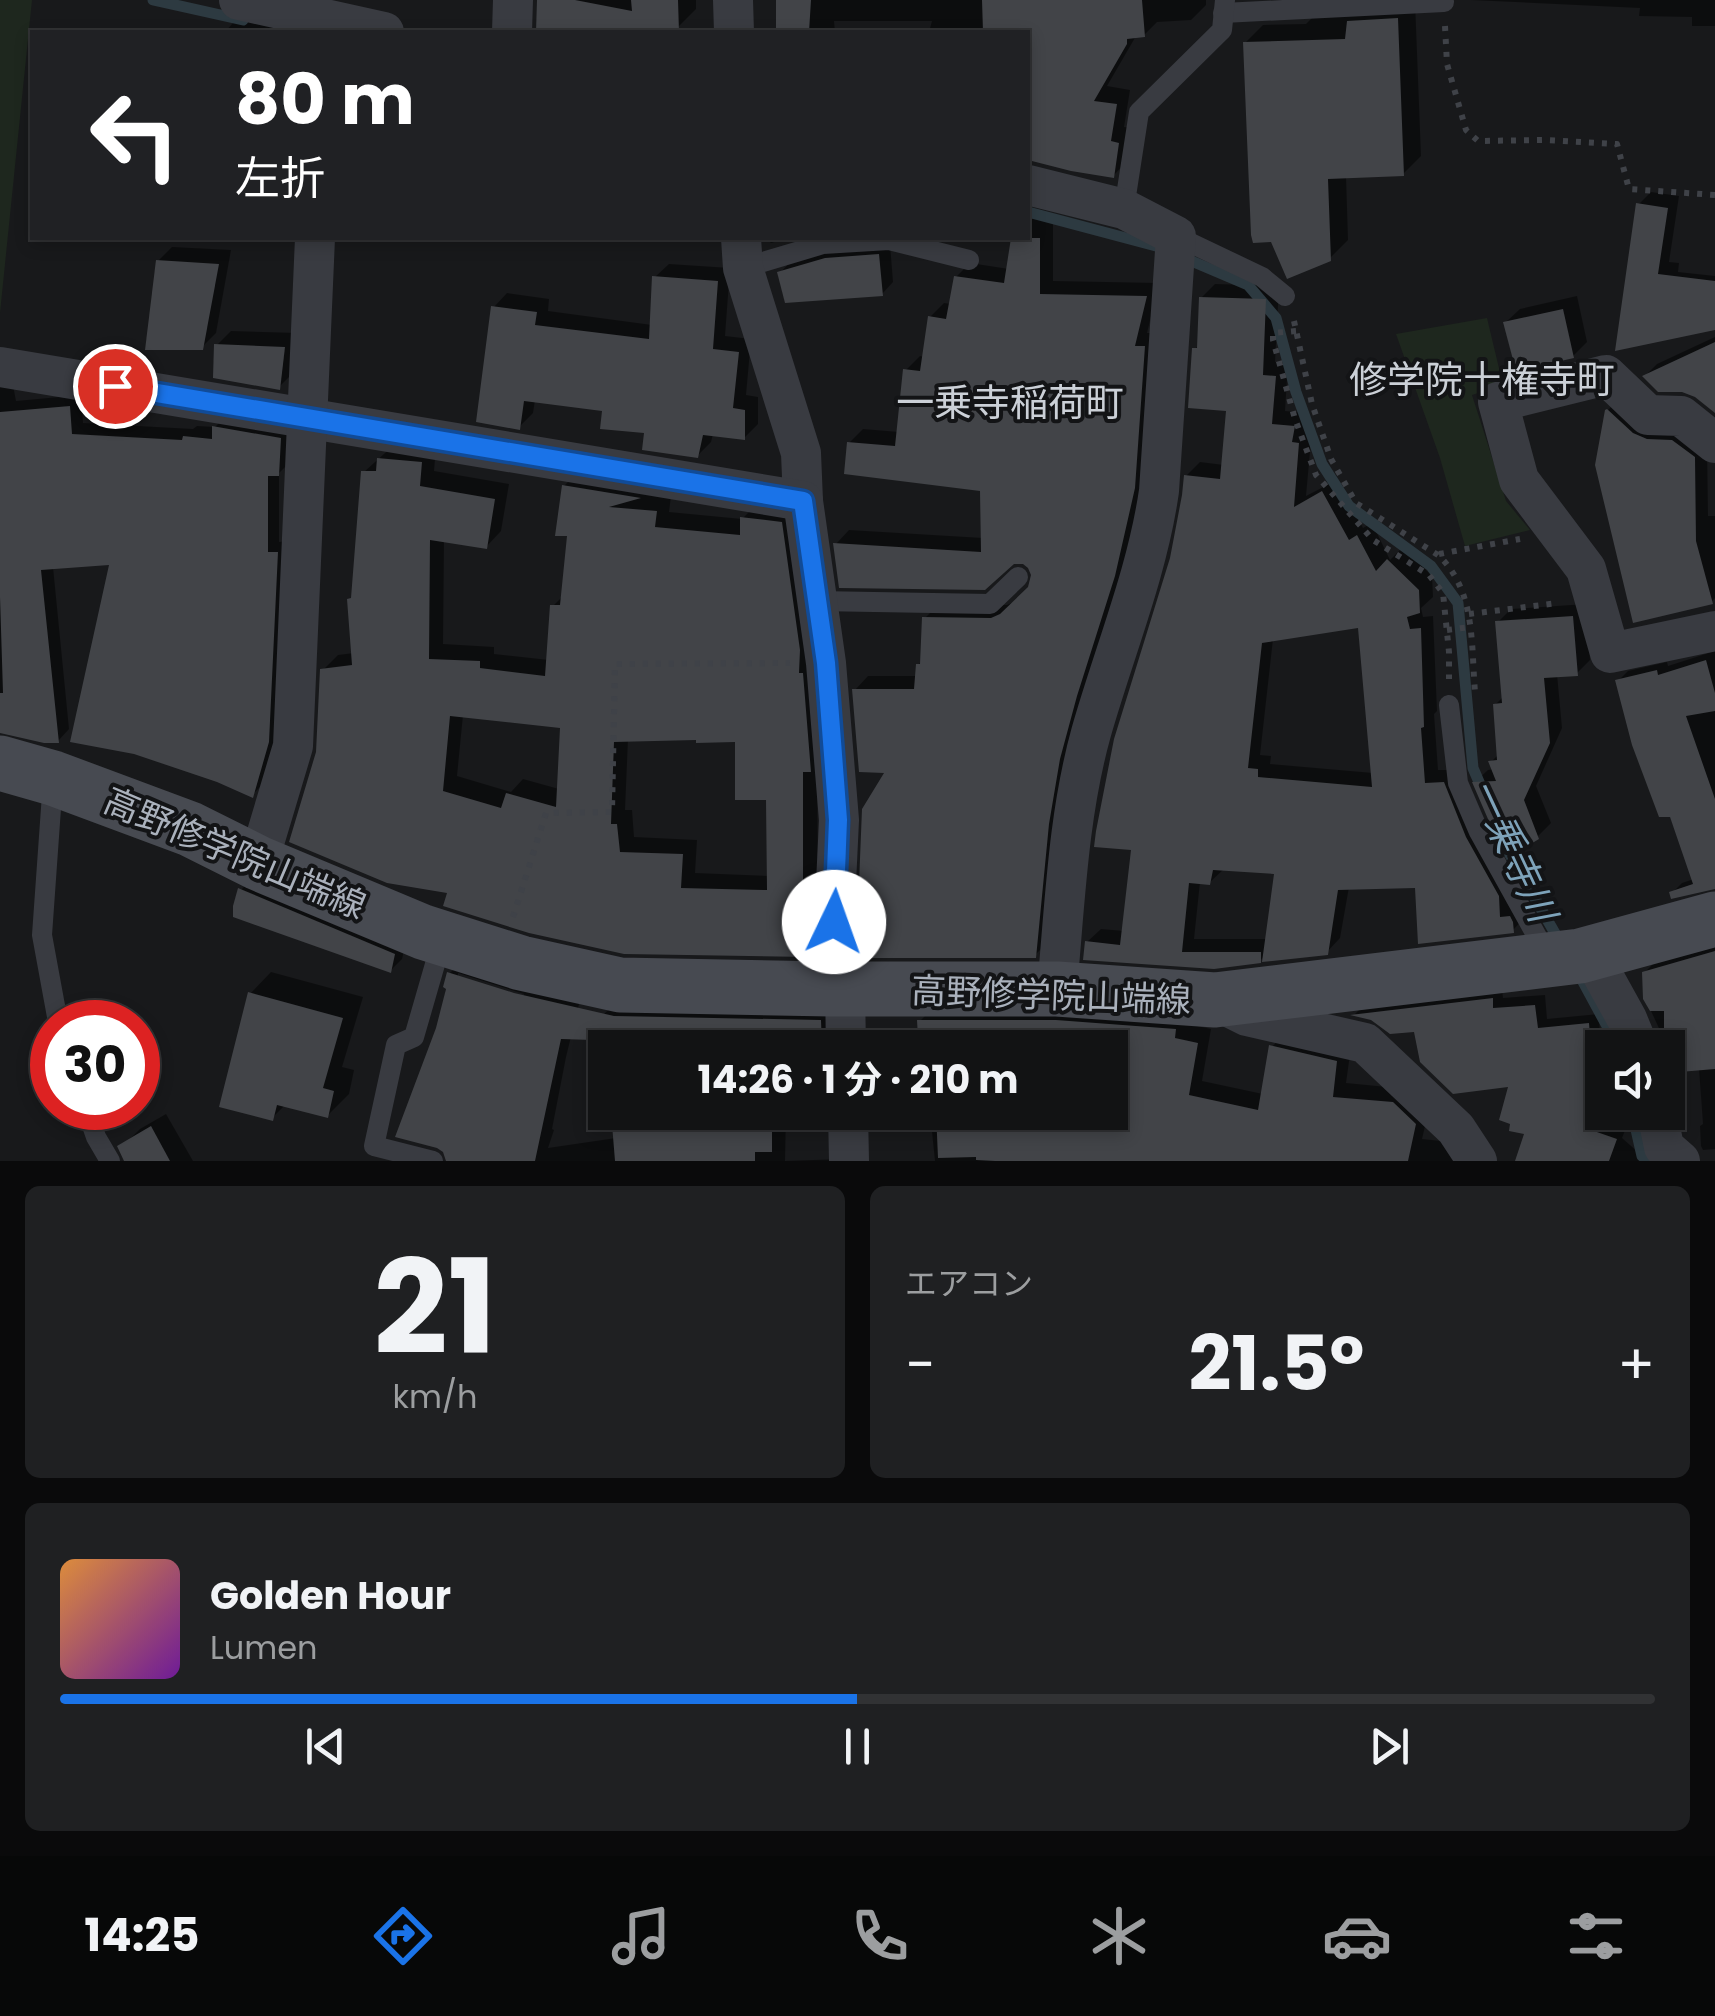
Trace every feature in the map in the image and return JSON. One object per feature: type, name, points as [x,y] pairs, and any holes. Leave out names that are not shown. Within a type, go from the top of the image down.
[{"type":"main road","name":"高野修学院山端線","points":[[0,763],[53,778],[190,829],[258,864],[422,932],[521,963],[620,984],[1058,989],[1215,1000],[1566,958],[1715,919]]},
{"type":"street","points":[[239,0],[327,26],[365,30]]},
{"type":"street","points":[[512,30],[513,0]]},
{"type":"street","points":[[733,0],[734,30]]},
{"type":"street","points":[[1030,186],[1124,209],[1176,236],[1153,532],[1091,735],[1075,805],[1058,989]]},
{"type":"street","points":[[258,864],[293,746],[316,240]]},
{"type":"street","points":[[742,252],[801,453],[803,501],[826,663],[838,820],[838,989],[844,1030]]},
{"type":"street","points":[[0,367],[803,501]]},
{"type":"street","points":[[1715,442],[1681,416],[1648,415],[1606,375],[1498,402],[1519,480],[1586,569],[1610,654],[1715,631]]},
{"type":"street","points":[[1566,958],[1626,1019],[1631,1030]]},
{"type":"street","points":[[1215,1000],[1246,1016],[1364,1043],[1456,1128],[1477,1161]]},
{"type":"street","points":[[849,1130],[850,1161]]},
{"type":"street","points":[[1661,1130],[1664,1147],[1680,1161]]},
{"type":"lane","points":[[1124,209],[1139,112],[1222,30],[1224,7],[1444,2]]},
{"type":"lane","points":[[1176,236],[1262,277],[1285,296]]},
{"type":"lane","points":[[742,252],[890,240],[969,260]]},
{"type":"lane","points":[[816,600],[990,604],[1018,576]]},
{"type":"lane","points":[[1449,705],[1458,783],[1479,832],[1538,940],[1566,958]]},
{"type":"lane","points":[[53,778],[42,936],[54,1000]]},
{"type":"lane","points":[[433,1161],[374,1146],[396,1045],[414,1036],[442,938]]},
{"type":"lane","points":[[94,1130],[110,1161]]},
{"type":"path","points":[[1444,2],[1447,64],[1466,130],[1478,141],[1617,144],[1629,189],[1715,195]]},
{"type":"path","points":[[1285,296],[1312,404],[1331,459],[1356,503],[1438,555],[1459,581],[1470,614],[1476,702]]},
{"type":"path","points":[[1296,331],[1274,333],[1273,340],[1316,475],[1373,540],[1430,575],[1443,593],[1449,705]]},
{"type":"path","points":[[1438,555],[1556,532]]},
{"type":"path","points":[[1470,614],[1594,599]]},
{"type":"path","points":[[1447,630],[1470,627]]},
{"type":"path","points":[[500,956],[546,812],[612,812],[615,664],[826,663]]},
{"type":"shaded area","points":[[0,0],[32,0],[0,313]]},
{"type":"shaded area","points":[[1487,318],[1503,385],[1472,395],[1506,501],[1530,530],[1465,546],[1440,458],[1396,334]]},
{"type":"building","points":[[537,0],[575,0],[632,11],[631,0],[678,0],[679,30],[536,30]]},
{"type":"building","points":[[776,0],[811,0],[809,30],[776,30]]},
{"type":"building","points":[[982,0],[1142,0],[1145,37],[1127,39],[1094,101],[1117,104],[1111,141],[1119,143],[1114,178],[1030,161],[1030,30],[983,30]]},
{"type":"building","points":[[1398,18],[1404,176],[1328,179],[1331,261],[1287,279],[1271,242],[1253,243],[1251,235],[1243,42],[1345,39],[1347,21]]},
{"type":"building","points":[[1636,203],[1668,208],[1658,274],[1715,281],[1715,330],[1615,351]]},
{"type":"building","points":[[1040,238],[1040,294],[1147,296],[1135,346],[1145,346],[1135,488],[1115,576],[1060,759],[1049,824],[1036,958],[856,958],[862,809],[884,773],[859,772],[852,689],[914,689],[916,664],[920,664],[922,617],[991,618],[1028,587],[1031,575],[1023,564],[1014,564],[985,590],[839,588],[833,543],[981,552],[980,491],[844,474],[847,442],[895,446],[903,369],[920,371],[928,316],[946,319],[954,276],[1004,283],[1011,240]]},
{"type":"building","points":[[879,254],[883,296],[785,303],[777,272],[825,258]]},
{"type":"building","points":[[156,260],[219,264],[203,350],[145,350]]},
{"type":"building","points":[[652,276],[718,281],[713,349],[739,352],[733,408],[745,410],[745,440],[703,435],[698,458],[642,450],[644,433],[600,429],[602,411],[524,401],[520,430],[476,422],[491,306],[537,312],[535,325],[649,339]]},
{"type":"building","points":[[1199,297],[1266,299],[1263,375],[1276,376],[1272,424],[1295,426],[1292,442],[1299,443],[1294,507],[1322,491],[1349,540],[1357,535],[1376,571],[1387,559],[1419,590],[1420,613],[1407,617],[1410,629],[1421,628],[1425,783],[1444,782],[1466,837],[1499,896],[1500,917],[1510,916],[1514,933],[1418,944],[1415,888],[1338,890],[1328,955],[1262,962],[1274,874],[1213,870],[1210,885],[1189,883],[1182,952],[1261,952],[1261,963],[1214,969],[1083,960],[1085,941],[1120,945],[1131,850],[1094,847],[1096,831],[1114,739],[1170,558],[1184,475],[1220,479],[1226,411],[1188,408],[1192,348],[1197,348]],"holes":[[[1358,628],[1372,787],[1258,777],[1258,769],[1248,768],[1262,643]]]},
{"type":"building","points":[[1563,309],[1574,358],[1516,371],[1503,322]]},
{"type":"building","points":[[1715,342],[1715,413],[1682,392],[1658,392],[1642,376]]},
{"type":"building","points":[[214,344],[285,347],[280,390],[213,378]]},
{"type":"building","points":[[70,406],[72,434],[212,439],[212,426],[281,438],[279,476],[268,476],[268,552],[278,552],[269,742],[253,798],[134,754],[70,742],[109,565],[41,570],[59,743],[0,733],[0,412]]},
{"type":"building","points":[[1607,409],[1633,433],[1647,439],[1672,440],[1695,457],[1696,541],[1713,604],[1633,623],[1595,465]]},
{"type":"building","points":[[377,458],[422,462],[420,486],[495,499],[487,549],[430,540],[429,659],[480,661],[480,668],[545,676],[550,605],[560,605],[567,536],[555,536],[562,485],[641,498],[609,507],[657,511],[655,527],[740,535],[740,517],[782,522],[800,650],[799,673],[803,673],[811,772],[803,772],[803,906],[812,892],[809,957],[624,954],[529,933],[443,906],[447,893],[387,883],[289,842],[316,752],[320,669],[352,665],[347,599],[351,598],[361,471],[376,471]],"holes":[[[450,716],[560,728],[556,807],[506,793],[501,808],[443,791]],[[614,742],[735,742],[735,800],[766,800],[767,890],[681,888],[683,854],[620,852],[617,824],[611,824]]]},
{"type":"building","points":[[1573,616],[1578,676],[1544,678],[1550,743],[1524,800],[1539,839],[1509,857],[1472,782],[1496,781],[1488,761],[1497,760],[1493,704],[1502,703],[1495,621]]},
{"type":"building","points":[[1706,660],[1715,693],[1715,711],[1686,716],[1715,799],[1715,889],[1671,899],[1669,892],[1693,884],[1670,817],[1659,817],[1632,745],[1615,680],[1657,670],[1658,675]]},
{"type":"building","points":[[238,888],[395,954],[391,973],[233,917]]},
{"type":"building","points":[[1715,951],[1715,1069],[1685,1072],[1685,1030],[1664,1030],[1664,1011],[1650,1011],[1643,999],[1642,972]]},
{"type":"building","points":[[447,972],[514,993],[614,1016],[821,1020],[821,1030],[588,1030],[588,1040],[561,1039],[535,1161],[446,1161],[437,1148],[395,1137],[436,1028],[446,989],[443,987]]},
{"type":"building","points":[[248,992],[343,1018],[323,1088],[334,1091],[328,1118],[277,1105],[273,1121],[219,1107]]},
{"type":"building","points":[[1493,998],[1493,1008],[1535,1005],[1538,1028],[1589,1023],[1590,1030],[1585,1030],[1585,1130],[1617,1139],[1609,1161],[1515,1161],[1524,1134],[1509,1131],[1510,1124],[1499,1120],[1508,1087],[1453,1094],[1420,1062],[1414,1032],[1390,1034],[1371,1020],[1350,1015]]},
{"type":"building","points":[[917,1020],[1056,1020],[1176,1029],[1175,1038],[1198,1043],[1189,1095],[1258,1110],[1269,1045],[1337,1061],[1333,1097],[1393,1102],[1416,1124],[1408,1161],[938,1158],[937,1130],[1128,1130],[1128,1030],[918,1030]]},
{"type":"building","points":[[144,1130],[153,1130],[170,1161],[124,1161],[117,1146]]},
{"type":"building","points":[[612,1130],[772,1130],[772,1152],[755,1152],[755,1161],[615,1161]]},
{"type":"waterway","name":"一乗寺川","points":[[153,0],[243,20]]},
{"type":"waterway","name":"一乗寺川","points":[[1030,213],[1156,246]]},
{"type":"waterway","name":"一乗寺川","points":[[1182,257],[1248,285],[1276,318],[1296,392],[1322,464],[1349,506],[1431,566],[1458,603],[1473,768],[1485,796]]},
{"type":"waterway","name":"一乗寺川","points":[[1505,846],[1560,942]]},
{"type":"waterway","name":"一乗寺川","points":[[1582,980],[1609,1030]]},
{"type":"waterway","name":"一乗寺川","points":[[1636,1130],[1642,1156],[1648,1161]]},
{"type":"district","name":"修学院十権寺町","points":[[1482,379]]},
{"type":"district","name":"一乗寺稲荷町","points":[[1010,402]]},
{"type":"route","points":[[115,386],[803,501],[826,663],[838,820],[834,922]]}]
